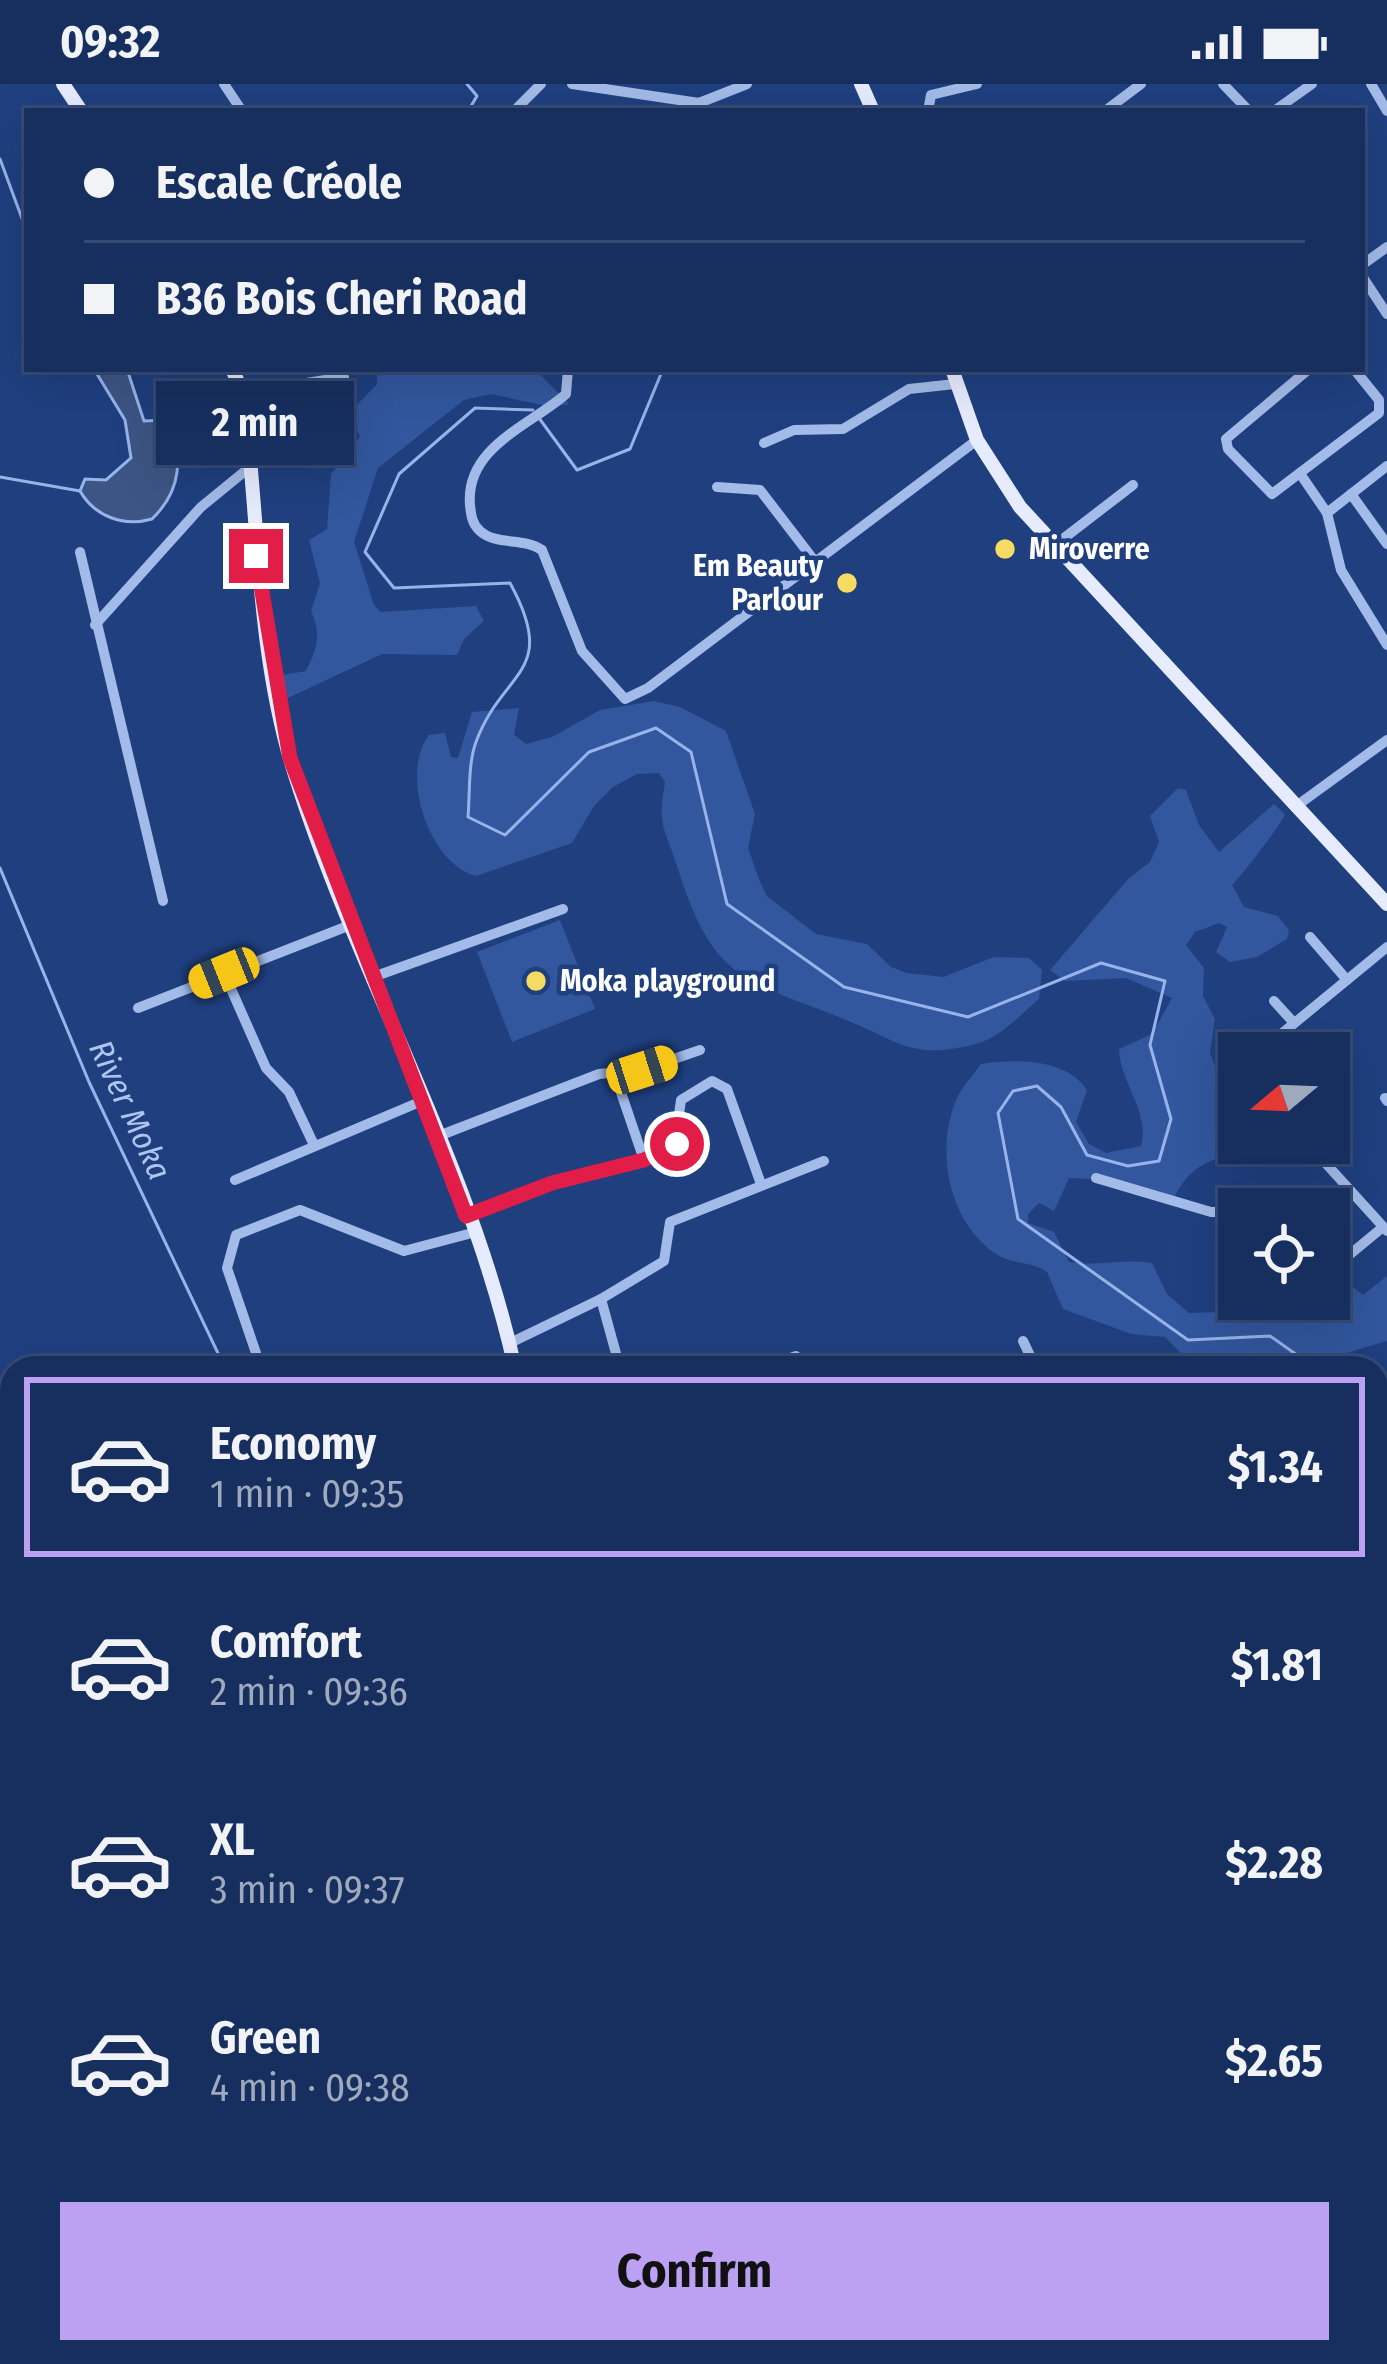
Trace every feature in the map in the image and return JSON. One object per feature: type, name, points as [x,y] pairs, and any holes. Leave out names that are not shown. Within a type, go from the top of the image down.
[{"type":"main road","points":[[234,372],[244,393],[256,556],[290,758],[466,1216],[513,1356]]},
{"type":"main road","points":[[953,377],[977,440],[1020,507],[1387,904]]},
{"type":"street","points":[[517,108],[541,84]]},
{"type":"street","points":[[572,84],[699,103],[747,84]]},
{"type":"street","points":[[929,108],[931,95],[977,84]]},
{"type":"street","points":[[1109,108],[1141,84]]},
{"type":"street","points":[[1222,84],[1246,108]]},
{"type":"street","points":[[1278,108],[1312,84]]},
{"type":"street","points":[[1371,84],[1387,111]]},
{"type":"street","points":[[1365,281],[1387,314]]},
{"type":"street","points":[[568,372],[566,394],[510,433],[476,472],[470,499],[474,525],[484,535],[528,541],[542,550],[552,564],[568,625],[617,696],[625,699],[648,688],[977,440]]},
{"type":"street","points":[[1305,372],[1226,440],[1264,492],[1276,493],[1379,413],[1379,400],[1356,372]]},
{"type":"street","points":[[244,393],[344,377]]},
{"type":"street","points":[[764,443],[794,430],[843,429],[909,389],[953,377]]},
{"type":"street","points":[[1327,513],[1387,466]]},
{"type":"street","points":[[95,625],[201,508],[250,467]]},
{"type":"street","points":[[1301,475],[1327,513],[1341,570],[1387,645]]},
{"type":"street","points":[[1054,545],[1133,485]]},
{"type":"street","points":[[717,487],[760,490],[813,560]]},
{"type":"street","points":[[1352,494],[1387,544]]},
{"type":"street","points":[[80,552],[163,902]]},
{"type":"street","points":[[1295,807],[1387,740]]},
{"type":"street","points":[[376,976],[563,909]]},
{"type":"street","points":[[138,1008],[353,924]]},
{"type":"street","points":[[1310,937],[1347,980]]},
{"type":"street","points":[[1283,1032],[1387,947]]},
{"type":"street","points":[[224,973],[266,1068],[289,1091],[314,1145]]},
{"type":"street","points":[[1274,1001],[1294,1023]]},
{"type":"street","points":[[436,1137],[544,1094],[700,1050]]},
{"type":"street","points":[[614,1072],[644,1160]]},
{"type":"street","points":[[466,1216],[552,1183],[676,1147],[681,1100],[698,1086],[721,1083],[736,1107],[761,1184]]},
{"type":"street","points":[[235,1180],[422,1100]]},
{"type":"street","points":[[510,1343],[602,1300],[664,1261],[670,1222],[824,1161]]},
{"type":"street","points":[[1326,1164],[1385,1229],[1350,1255]]},
{"type":"street","points":[[1096,1178],[1218,1212]]},
{"type":"street","points":[[256,1353],[227,1268],[236,1235],[300,1210],[404,1251],[472,1233]]},
{"type":"street","points":[[602,1300],[617,1356]]},
{"type":"street","points":[[1023,1341],[1030,1356]]},
{"type":"shaded area","points":[[96,372],[128,372],[144,421],[169,420],[177,472],[170,496],[152,519],[111,518],[80,491],[85,479],[106,480],[131,458],[125,420]]},
{"type":"shaded area","points":[[377,372],[400,376],[405,372],[538,372],[569,404],[551,407],[491,394],[464,400],[378,468],[354,542],[374,605],[381,612],[476,606],[484,621],[464,639],[457,655],[382,654],[288,698],[280,694],[282,675],[306,671],[317,641],[311,611],[320,583],[309,540],[327,529],[331,474],[360,437],[350,412],[377,384]]},
{"type":"shaded area","points":[[654,701],[680,707],[726,731],[755,814],[748,848],[760,882],[767,896],[816,934],[867,944],[891,967],[907,973],[943,977],[994,957],[1029,958],[1042,970],[1039,999],[991,1038],[935,1050],[896,1042],[761,986],[722,957],[692,907],[664,827],[665,782],[659,773],[637,774],[613,787],[594,806],[572,843],[476,876],[445,854],[418,794],[420,752],[429,735],[445,733],[451,757],[458,758],[472,712],[519,708],[514,735],[526,744],[552,737],[600,710]]},
{"type":"shaded area","points":[[1178,788],[1186,790],[1199,825],[1219,852],[1274,804],[1285,814],[1232,885],[1244,907],[1278,916],[1289,930],[1287,939],[1257,957],[1230,962],[1216,952],[1227,927],[1219,923],[1195,932],[1186,945],[1204,968],[1203,996],[1215,1019],[1210,1053],[1218,1073],[1218,1159],[1194,1171],[1173,1201],[1095,1179],[1069,1178],[1054,1211],[1039,1203],[1028,1214],[1028,1223],[1054,1232],[1069,1262],[1152,1263],[1167,1294],[1189,1313],[1218,1312],[1218,1320],[1350,1320],[1350,1285],[1363,1295],[1387,1276],[1387,1341],[1336,1356],[1183,1356],[1165,1337],[1131,1334],[1063,1309],[1047,1272],[996,1254],[980,1241],[958,1206],[947,1165],[949,1123],[960,1093],[981,1064],[1038,1063],[1066,1072],[1087,1090],[1076,1122],[1089,1144],[1106,1153],[1141,1146],[1142,1121],[1119,1049],[1152,1034],[1172,998],[1126,978],[1065,981],[1050,970],[1128,879],[1150,862],[1159,842],[1150,816]]},
{"type":"shaded area","name":"Moka playground","points":[[560,920],[595,1009],[512,1042],[477,952]]},
{"type":"waterway","points":[[467,84],[477,96],[470,108]]},
{"type":"waterway","name":"River Moka","points":[[0,159],[24,224]]},
{"type":"waterway","points":[[539,418],[577,470],[630,449],[662,372]]},
{"type":"waterway","points":[[533,410],[475,408],[399,474],[365,552],[394,588],[510,583],[524,613],[528,654],[476,742],[468,817],[505,835],[589,752],[656,728],[691,752],[727,904],[844,987],[968,1017],[1101,963],[1165,981],[1150,1045],[1171,1119],[1159,1161],[1128,1166],[1087,1155],[1061,1107],[1037,1086],[1013,1091],[998,1113],[1018,1219],[1188,1340],[1270,1336],[1298,1356]]},
{"type":"waterway","name":"River Moka","points":[[0,477],[80,491]]},
{"type":"waterway","name":"River Moka","points":[[0,868],[89,1082],[219,1356]]},
{"type":"place","name":"Miroverre","points":[[1005,549]]},
{"type":"place","name":"Em Beauty Parlour","points":[[847,583]]},
{"type":"place","name":"Moka playground","points":[[536,981]]},
{"type":"route","points":[[256,556],[290,758],[466,1216],[552,1183],[674,1150],[677,1144]]}]
